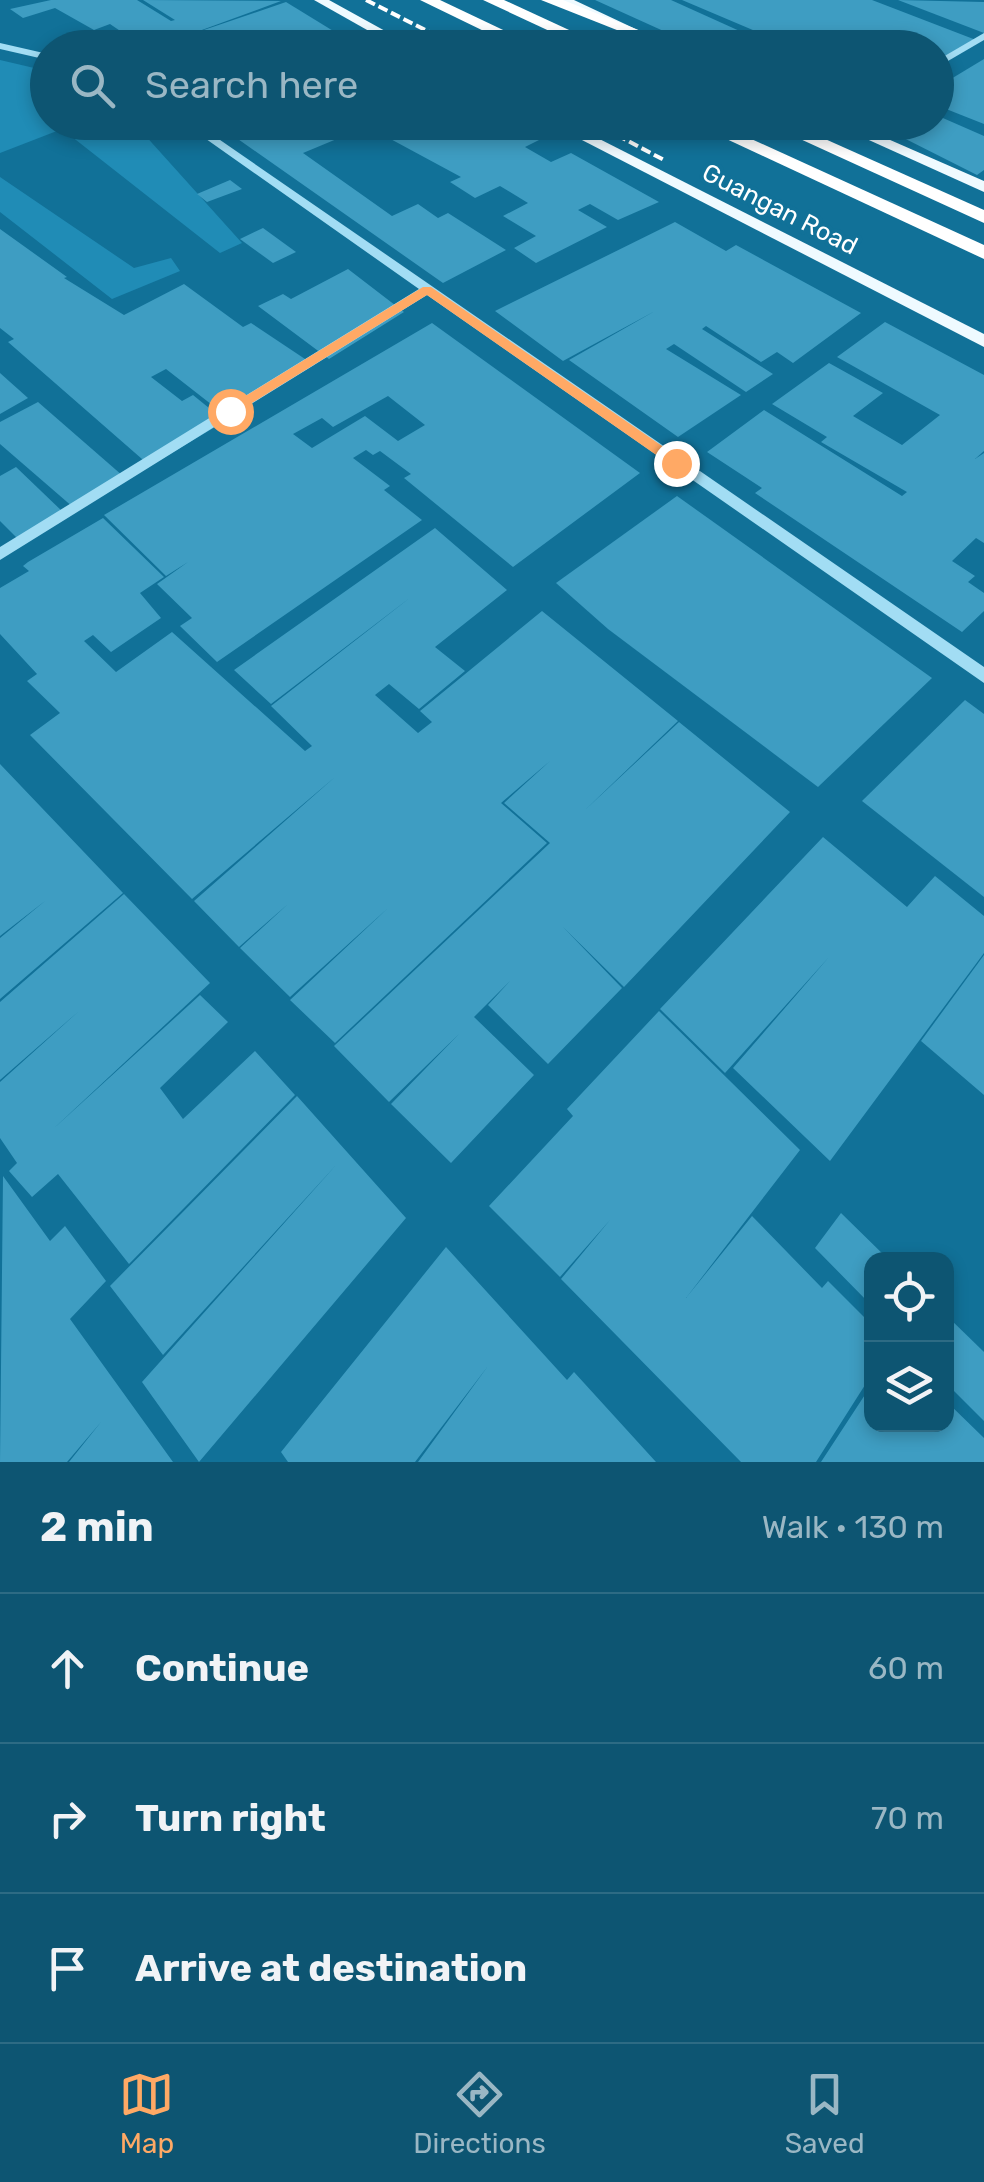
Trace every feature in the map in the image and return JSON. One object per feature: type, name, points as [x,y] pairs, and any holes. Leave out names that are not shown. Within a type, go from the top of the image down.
[{"type":"highway","points":[[428,0],[494,30]]},
{"type":"highway","points":[[491,0],[559,30]]},
{"type":"highway","points":[[549,0],[627,30]]},
{"type":"highway","points":[[737,140],[984,254]]},
{"type":"highway","points":[[811,140],[984,216]]},
{"type":"main road","points":[[320,0],[376,30]]},
{"type":"main road","points":[[564,0],[630,30]]},
{"type":"main road","name":"Guangan Road","points":[[590,140],[984,340]]},
{"type":"main road","points":[[877,140],[984,188]]},
{"type":"street","points":[[954,54],[984,36]]},
{"type":"street","points":[[0,46],[30,53]]},
{"type":"street","points":[[213,140],[984,676]]},
{"type":"street","points":[[0,554],[427,290]]},
{"type":"shaded area","points":[[0,60],[30,67],[30,140],[34,140],[0,153]]},
{"type":"shaded area","points":[[76,140],[149,140],[242,243],[220,253]]},
{"type":"shaded area","points":[[0,177],[134,268],[171,258],[180,271],[112,299],[0,212]]},
{"type":"building","points":[[51,0],[137,0],[171,21],[175,20],[143,0],[281,1],[202,30],[119,30],[110,24],[94,30],[55,8],[23,18],[10,9]]},
{"type":"building","points":[[595,0],[671,0],[737,30],[661,30]]},
{"type":"building","points":[[682,0],[872,0],[950,30],[753,30]]},
{"type":"building","points":[[898,0],[984,2],[984,33]]},
{"type":"building","points":[[286,2],[332,30],[204,30]]},
{"type":"building","points":[[954,32],[976,40],[954,52]]},
{"type":"building","points":[[984,59],[984,124],[954,112],[954,77]]},
{"type":"building","points":[[954,123],[984,136],[984,170],[977,175],[908,140],[954,140]]},
{"type":"building","points":[[239,140],[334,140],[303,153],[392,216],[418,204],[438,218],[448,213],[506,250],[443,283]]},
{"type":"building","points":[[392,140],[539,140],[525,147],[551,162],[571,153],[659,202],[618,220],[590,204],[578,210],[607,227],[536,263],[514,248],[536,236],[503,216],[528,203],[500,186],[475,198],[450,182],[461,177]]},
{"type":"building","points":[[230,180],[242,189],[207,202],[197,194]]},
{"type":"building","points":[[675,222],[726,251],[736,245],[861,313],[793,363],[777,352],[761,362],[706,326],[702,329],[773,374],[746,392],[674,344],[666,349],[741,395],[678,437],[569,360],[655,311],[563,361],[495,311]]},
{"type":"building","points":[[263,228],[296,252],[273,263],[240,239]]},
{"type":"building","points":[[0,229],[67,277],[64,278],[124,315],[184,284],[243,327],[251,323],[314,365],[237,410],[225,402],[216,408],[166,369],[151,377],[182,401],[193,395],[225,421],[150,466],[8,342],[14,339],[0,328]]},
{"type":"building","points":[[348,269],[404,312],[329,359],[258,306],[283,294],[291,299]]},
{"type":"building","points":[[885,322],[984,375],[984,451],[975,459],[984,453],[984,543],[976,538],[952,561],[975,576],[968,582],[984,593],[984,611],[962,632],[755,493],[762,488],[707,452],[764,410],[902,496],[907,492],[821,442],[827,437],[772,404],[829,363],[883,393],[853,416],[902,445],[940,415],[837,357]]},
{"type":"building","points":[[432,323],[640,473],[513,567],[404,478],[411,474],[380,451],[373,455],[366,450],[353,458],[390,486],[384,490],[422,520],[217,662],[180,626],[192,618],[157,584],[188,562],[166,576],[104,515]],"holes":[[[388,396],[425,425],[398,441],[365,416],[312,448],[293,434],[322,418],[333,427]]]},
{"type":"building","points":[[0,373],[28,398],[0,414]]},
{"type":"building","points":[[38,402],[123,476],[74,508],[0,444],[0,422]]},
{"type":"building","points":[[16,467],[65,514],[21,542],[0,521],[0,476]]},
{"type":"building","points":[[677,496],[932,678],[818,787],[608,629],[556,583]]},
{"type":"building","points":[[103,518],[164,577],[140,593],[161,618],[111,652],[93,635],[84,641],[116,672],[172,632],[305,751],[312,746],[271,706],[411,597],[271,704],[234,670],[435,528],[507,590],[435,647],[465,671],[419,709],[389,684],[375,695],[418,733],[432,722],[420,711],[542,611],[678,721],[584,811],[679,722],[790,812],[624,987],[563,927],[622,988],[548,1064],[488,1005],[510,981],[474,1017],[534,1075],[451,1163],[391,1104],[459,1034],[389,1102],[334,1046],[550,843],[504,803],[550,761],[501,803],[547,843],[335,1043],[290,1000],[388,908],[290,997],[240,948],[288,904],[239,947],[194,901],[335,777],[192,899],[30,735],[60,713],[27,681],[37,674],[0,634],[0,588],[29,571],[23,566],[28,562]]},
{"type":"building","points":[[965,700],[984,714],[984,897],[862,801]]},
{"type":"building","points":[[0,764],[123,893],[0,999],[0,938],[45,901],[0,936]]},
{"type":"building","points":[[823,837],[907,907],[935,876],[984,916],[984,953],[830,1161],[733,1068],[829,957],[725,1073],[660,1009]]},
{"type":"building","points":[[124,894],[210,983],[52,1130],[200,995],[228,1022],[160,1088],[183,1119],[255,1051],[295,1095],[129,1264],[58,1174],[32,1197],[9,1171],[17,1163],[0,1138],[0,1082],[79,1011],[0,1080],[0,1002]]},
{"type":"building","points":[[984,955],[984,1095],[921,1041]]},
{"type":"building","points":[[659,1011],[800,1150],[686,1298],[752,1216],[822,1288],[828,1281],[864,1317],[864,1387],[816,1462],[741,1462],[561,1279],[610,1220],[560,1277],[489,1206],[573,1116],[567,1109]]},
{"type":"building","points":[[297,1096],[406,1218],[199,1462],[142,1382],[337,1164],[163,1355],[110,1286]]},
{"type":"building","points":[[3,1176],[50,1241],[65,1226],[106,1281],[70,1319],[173,1462],[69,1462],[101,1422],[67,1462],[0,1462]]},
{"type":"building","points":[[841,1213],[881,1252],[864,1252],[864,1298],[815,1248]]},
{"type":"building","points":[[446,1247],[567,1380],[574,1372],[656,1462],[418,1462],[488,1366],[415,1462],[288,1462],[281,1452]]},
{"type":"building","points":[[954,1323],[984,1352],[984,1421],[954,1391]]},
{"type":"building","points":[[864,1396],[864,1432],[954,1432],[954,1409],[984,1438],[984,1462],[821,1462]]},
{"type":"railway","points":[[366,0],[425,30]]},
{"type":"railway","points":[[626,140],[664,160]]},
{"type":"route","points":[[230,411],[427,290],[676,463]]}]
